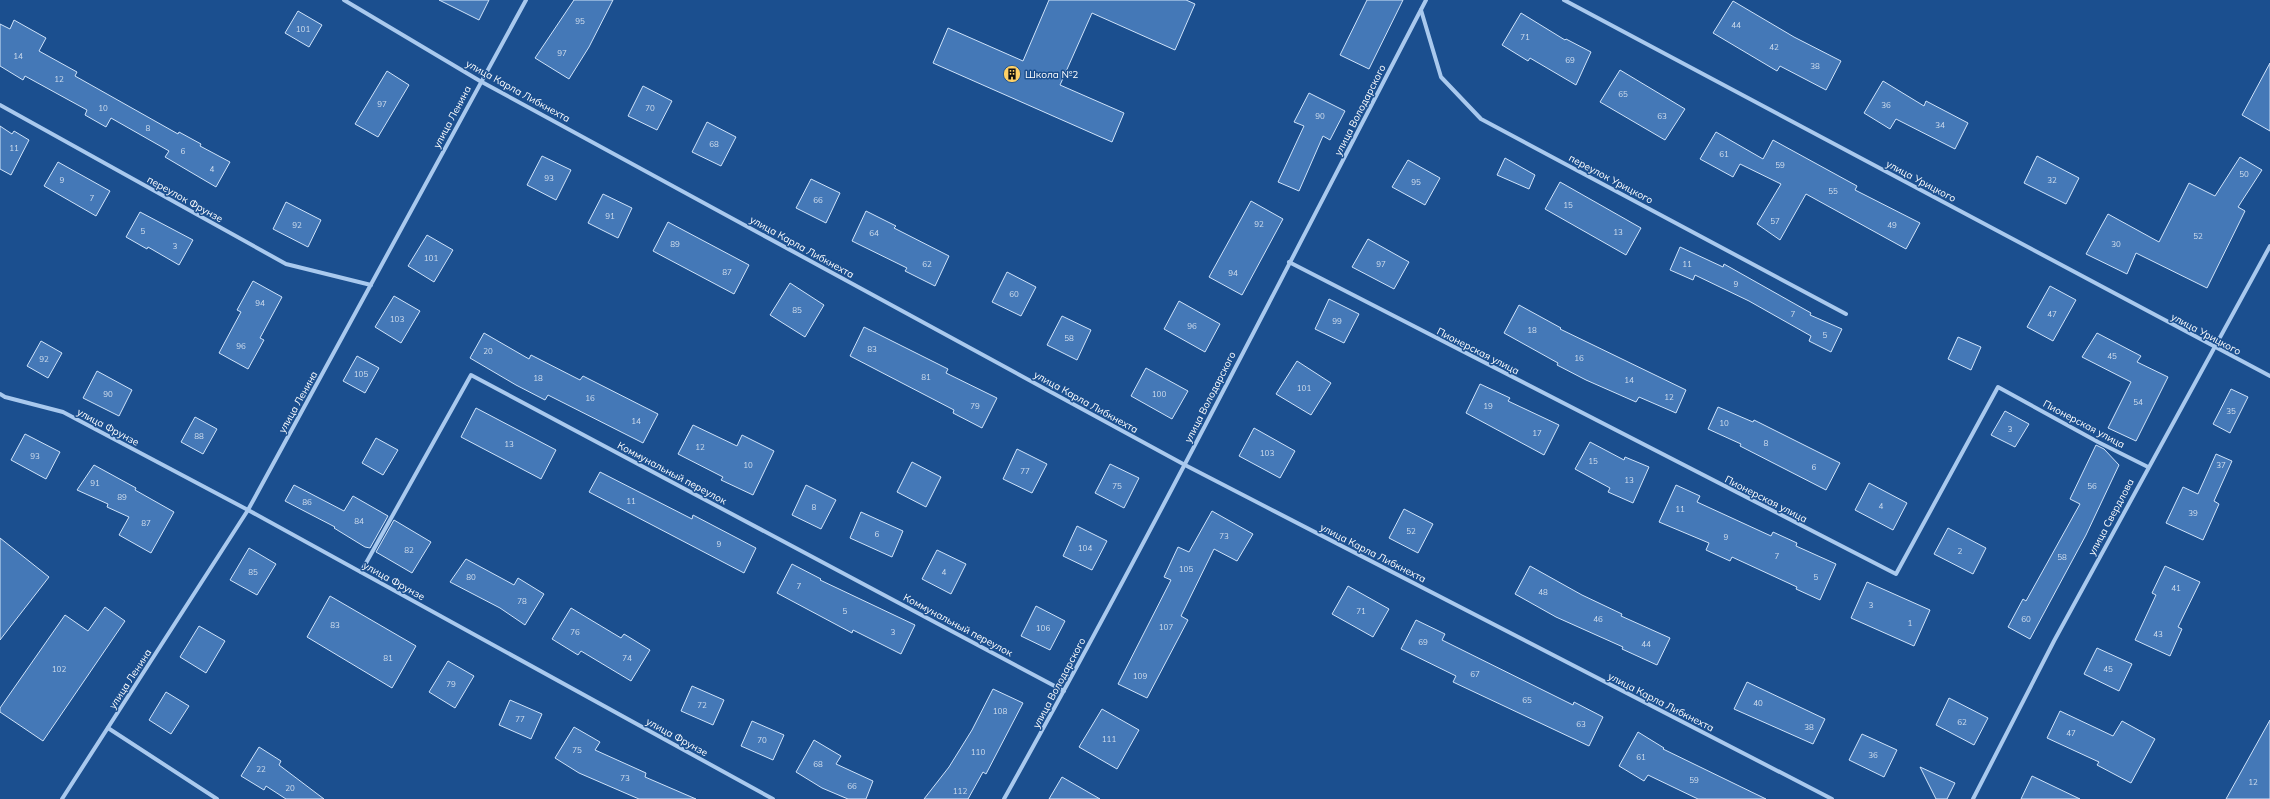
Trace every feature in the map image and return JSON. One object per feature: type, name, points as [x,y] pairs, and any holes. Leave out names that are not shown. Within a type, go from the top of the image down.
[{"type":"street","name":"улица Карла Либкнехта","points":[[344,0],[480,81],[1184,465],[1832,799]]},
{"type":"street","name":"улица Ленина","points":[[62,799],[248,510],[480,81],[526,0]]},
{"type":"street","name":"улица Володарского","points":[[1004,799],[1064,691],[1184,465],[1426,0]]},
{"type":"street","name":"улица Урицкого","points":[[1564,0],[2270,376]]},
{"type":"street","name":"переулок Урицкого","points":[[1421,10],[1441,77],[1481,119],[1846,314]]},
{"type":"street","name":"переулок Фрунзе","points":[[0,105],[286,264],[371,285]]},
{"type":"street","name":"улица Свердлова","points":[[1973,799],[2054,641],[2270,246]]},
{"type":"street","name":"Пионерская улица","points":[[1290,262],[1896,574],[1998,387],[2098,442],[2148,467]]},
{"type":"street","name":"Коммунальный переулок","points":[[361,572],[471,375],[1064,691]]},
{"type":"street","name":"улица Фрунзе","points":[[0,394],[5,397],[63,412],[248,510],[773,799]]},
{"type":"street","points":[[108,728],[217,799]]},
{"type":"building","points":[[439,0],[489,0],[479,20]]},
{"type":"building","points":[[574,0],[613,0],[589,47],[569,79],[535,58]]},
{"type":"building","name":"Школа №2","points":[[1049,0],[1186,0],[1195,4],[1175,50],[1092,13],[1060,85],[1124,113],[1112,142],[933,63],[948,28],[1023,61]]},
{"type":"building","points":[[1367,0],[1403,0],[1369,69],[1340,55]]},
{"type":"building","points":[[1733,1],[1794,37],[1841,61],[1826,90],[1780,66],[1777,71],[1713,33]]},
{"type":"building","points":[[298,11],[322,25],[309,47],[285,33]]},
{"type":"building","points":[[1521,13],[1565,40],[1566,39],[1591,52],[1576,85],[1530,58],[1528,61],[1502,45]]},
{"type":"building","points":[[14,20],[46,38],[39,51],[77,72],[75,76],[178,134],[179,132],[201,144],[200,146],[230,162],[216,187],[165,157],[169,151],[111,118],[106,127],[85,115],[87,110],[25,76],[23,80],[0,66],[0,24],[10,29]]},
{"type":"building","points":[[2270,63],[2270,131],[2242,115]]},
{"type":"building","points":[[1620,70],[1685,109],[1665,140],[1600,102]]},
{"type":"building","points":[[387,71],[409,85],[378,137],[355,124]]},
{"type":"building","points":[[1883,81],[1924,106],[1926,101],[1968,123],[1955,149],[1896,119],[1890,129],[1864,113]]},
{"type":"building","points":[[643,86],[672,101],[657,130],[628,116]]},
{"type":"building","points":[[1309,93],[1345,111],[1330,140],[1323,136],[1299,191],[1278,182],[1304,126],[1294,122]]},
{"type":"building","points":[[707,122],[736,137],[721,166],[692,152]]},
{"type":"building","points":[[0,126],[12,134],[14,131],[29,140],[11,175],[0,169]]},
{"type":"building","points":[[1716,132],[1763,159],[1773,140],[1857,186],[1855,190],[1920,223],[1906,249],[1806,194],[1780,240],[1757,224],[1781,184],[1740,164],[1733,177],[1700,159]]},
{"type":"building","points":[[542,156],[571,170],[556,200],[527,185]]},
{"type":"building","points":[[2037,156],[2079,178],[2066,204],[2024,183]]},
{"type":"building","points":[[2240,157],[2262,170],[2238,207],[2245,211],[2207,288],[2136,253],[2127,274],[2086,254],[2108,214],[2159,242],[2189,183],[2215,196]]},
{"type":"building","points":[[1505,158],[1535,175],[1529,189],[1497,175]]},
{"type":"building","points":[[1408,160],[1440,178],[1425,205],[1392,187]]},
{"type":"building","points":[[58,162],[110,191],[96,216],[44,186]]},
{"type":"building","points":[[811,179],[840,193],[826,223],[796,208]]},
{"type":"building","points":[[1560,182],[1641,228],[1626,255],[1545,209]]},
{"type":"building","points":[[603,194],[632,208],[618,238],[588,223]]},
{"type":"building","points":[[1251,201],[1283,219],[1242,295],[1209,277]]},
{"type":"building","points":[[286,202],[321,220],[308,247],[273,229]]},
{"type":"building","points":[[866,211],[896,226],[894,228],[949,256],[935,286],[905,271],[907,268],[852,241]]},
{"type":"building","points":[[140,212],[193,240],[179,265],[148,247],[147,249],[126,237]]},
{"type":"building","points":[[668,222],[749,265],[734,294],[653,251]]},
{"type":"building","points":[[427,235],[453,250],[434,282],[408,266]]},
{"type":"building","points":[[1368,239],[1409,262],[1394,289],[1352,267]]},
{"type":"building","points":[[1680,247],[1723,267],[1724,264],[1811,313],[1810,315],[1842,329],[1831,352],[1809,341],[1811,336],[1749,301],[1695,275],[1693,280],[1670,270]]},
{"type":"building","points":[[1007,272],[1036,287],[1021,316],[992,302]]},
{"type":"building","points":[[253,281],[282,297],[260,338],[264,340],[248,369],[219,353],[241,312],[237,310]]},
{"type":"building","points":[[790,283],[824,305],[805,337],[770,315]]},
{"type":"building","points":[[2050,286],[2076,300],[2053,341],[2027,327]]},
{"type":"building","points":[[394,296],[420,311],[401,343],[375,327]]},
{"type":"building","points":[[1329,299],[1359,314],[1344,343],[1315,329]]},
{"type":"building","points":[[1179,301],[1220,324],[1205,352],[1164,329]]},
{"type":"building","points":[[1519,305],[1561,328],[1560,329],[1686,390],[1676,413],[1639,397],[1636,402],[1586,380],[1557,365],[1558,363],[1504,333]]},
{"type":"building","points":[[1062,316],[1091,330],[1077,360],[1047,345]]},
{"type":"building","points":[[864,327],[948,369],[946,373],[997,398],[982,428],[953,413],[954,410],[850,356]]},
{"type":"building","points":[[484,333],[529,359],[531,355],[580,380],[583,376],[658,414],[643,443],[548,395],[545,400],[470,358]]},
{"type":"building","points":[[2097,333],[2141,356],[2137,362],[2168,377],[2136,441],[2108,428],[2131,382],[2082,357]]},
{"type":"building","points":[[1958,337],[1981,347],[1971,370],[1948,359]]},
{"type":"building","points":[[41,341],[62,353],[48,378],[27,366]]},
{"type":"building","points":[[357,356],[379,368],[365,393],[343,381]]},
{"type":"building","points":[[1297,361],[1331,383],[1311,415],[1276,394]]},
{"type":"building","points":[[1146,368],[1188,391],[1172,419],[1131,396]]},
{"type":"building","points":[[97,371],[132,390],[119,416],[83,398]]},
{"type":"building","points":[[1480,384],[1510,398],[1508,401],[1559,425],[1544,455],[1466,413]]},
{"type":"building","points":[[2231,389],[2248,397],[2230,433],[2213,424]]},
{"type":"building","points":[[1718,407],[1753,422],[1754,420],[1840,463],[1826,490],[1740,446],[1741,444],[1708,429]]},
{"type":"building","points":[[476,408],[556,450],[541,479],[461,437]]},
{"type":"building","points":[[2005,411],[2029,424],[2015,447],[1991,435]]},
{"type":"building","points":[[195,417],[217,429],[203,454],[181,442]]},
{"type":"building","points":[[693,425],[737,446],[742,435],[774,451],[753,495],[721,480],[723,477],[678,454]]},
{"type":"building","points":[[1254,428],[1295,451],[1280,478],[1239,456]]},
{"type":"building","points":[[25,434],[60,452],[46,479],[11,460]]},
{"type":"building","points":[[376,438],[398,450],[383,475],[362,463]]},
{"type":"building","points":[[1590,442],[1624,460],[1625,457],[1649,467],[1633,503],[1608,492],[1610,488],[1575,469]]},
{"type":"building","points":[[2096,445],[2104,449],[2119,465],[2086,535],[2030,639],[2008,627],[2023,599],[2026,601],[2080,504],[2070,499]]},
{"type":"building","points":[[1017,449],[1047,464],[1032,493],[1003,479]]},
{"type":"building","points":[[2216,454],[2232,461],[2214,501],[2219,504],[2203,540],[2166,523],[2183,487],[2198,494]]},
{"type":"building","points":[[912,462],[941,477],[926,507],[897,492]]},
{"type":"building","points":[[1110,464],[1139,478],[1124,508],[1095,493]]},
{"type":"building","points":[[94,465],[136,488],[135,490],[174,512],[151,553],[119,535],[129,517],[107,507],[108,504],[77,490]]},
{"type":"building","points":[[600,472],[692,519],[693,515],[756,548],[744,573],[589,492]]},
{"type":"building","points":[[1869,483],[1907,503],[1893,530],[1855,510]]},
{"type":"building","points":[[294,485],[344,511],[353,496],[388,516],[370,548],[365,547],[334,528],[335,527],[285,501]]},
{"type":"building","points":[[806,485],[836,500],[821,529],[792,515]]},
{"type":"building","points":[[1676,485],[1700,496],[1697,502],[1771,536],[1773,532],[1797,543],[1796,546],[1836,564],[1820,600],[1796,589],[1797,587],[1732,557],[1730,561],[1706,550],[1709,543],[1659,522]]},
{"type":"building","points":[[1404,509],[1433,524],[1418,553],[1389,538]]},
{"type":"building","points":[[1212,511],[1253,534],[1237,561],[1214,549],[1181,616],[1188,620],[1147,698],[1118,684],[1171,580],[1164,577],[1178,547],[1189,552]]},
{"type":"building","points":[[861,512],[903,531],[892,557],[850,538]]},
{"type":"building","points":[[394,520],[431,542],[412,573],[376,552]]},
{"type":"building","points":[[1077,526],[1107,541],[1092,570],[1063,556]]},
{"type":"building","points":[[1948,528],[1986,548],[1973,574],[1934,554]]},
{"type":"building","points":[[0,538],[49,577],[0,640]]},
{"type":"building","points":[[249,548],[276,564],[257,595],[230,580]]},
{"type":"building","points":[[937,550],[966,564],[951,594],[922,579]]},
{"type":"building","points":[[466,559],[514,585],[518,578],[544,594],[525,625],[500,608],[450,582]]},
{"type":"building","points":[[792,564],[821,579],[820,580],[915,625],[901,654],[853,630],[852,633],[777,593]]},
{"type":"building","points":[[1530,566],[1582,595],[1622,614],[1621,616],[1670,638],[1657,665],[1622,649],[1623,647],[1556,617],[1515,594]]},
{"type":"building","points":[[2165,566],[2200,582],[2178,627],[2182,629],[2170,656],[2135,640],[2156,595],[2152,593]]},
{"type":"building","points":[[1867,582],[1930,610],[1914,646],[1851,618]]},
{"type":"building","points":[[1348,586],[1389,609],[1373,637],[1332,614]]},
{"type":"building","points":[[330,596],[416,646],[392,688],[307,637]]},
{"type":"building","points":[[1036,606],[1065,621],[1050,650],[1021,636]]},
{"type":"building","points":[[105,607],[125,621],[43,741],[0,712],[0,708],[65,615],[88,631]]},
{"type":"building","points":[[571,608],[621,638],[624,634],[650,650],[631,681],[581,651],[578,655],[552,639]]},
{"type":"building","points":[[1416,620],[1445,634],[1442,640],[1573,705],[1574,702],[1603,717],[1589,746],[1453,682],[1456,676],[1401,649]]},
{"type":"building","points":[[199,626],[225,641],[206,673],[180,657]]},
{"type":"building","points":[[2097,648],[2132,664],[2119,691],[2084,674]]},
{"type":"building","points":[[448,661],[474,676],[455,708],[429,692]]},
{"type":"building","points":[[1747,682],[1825,719],[1813,744],[1734,709]]},
{"type":"building","points":[[692,686],[724,700],[713,725],[681,711]]},
{"type":"building","points":[[993,689],[1023,703],[986,774],[983,772],[968,799],[924,799],[949,767],[972,730]]},
{"type":"building","points":[[166,692],[189,706],[171,734],[149,720]]},
{"type":"building","points":[[1949,698],[1988,718],[1974,745],[1936,725]]},
{"type":"building","points":[[510,700],[542,714],[531,739],[499,725]]},
{"type":"building","points":[[1102,709],[1139,730],[1117,769],[1079,747]]},
{"type":"building","points":[[2060,711],[2113,736],[2122,721],[2155,739],[2131,783],[2097,765],[2099,762],[2047,738]]},
{"type":"building","points":[[2270,720],[2270,799],[2226,799]]},
{"type":"building","points":[[752,721],[784,735],[773,760],[741,746]]},
{"type":"building","points":[[574,727],[600,742],[595,750],[646,773],[645,777],[696,799],[639,799],[579,773],[555,758]]},
{"type":"building","points":[[1638,732],[1664,748],[1663,749],[1766,799],[1698,799],[1648,775],[1644,781],[1619,766]]},
{"type":"building","points":[[1862,734],[1897,750],[1884,777],[1849,760]]},
{"type":"building","points":[[814,740],[841,756],[836,764],[873,781],[866,799],[848,799],[822,788],[796,772]]},
{"type":"building","points":[[259,747],[281,761],[279,765],[324,799],[286,799],[266,786],[264,790],[241,776]]},
{"type":"building","points":[[1920,767],[1955,783],[1947,799],[1936,799]]},
{"type":"building","points":[[2032,776],[2080,799],[2021,799]]},
{"type":"building","points":[[1062,777],[1100,799],[1049,799]]},
{"type":"place","name":"Школа №2","points":[[1012,74]]}]
